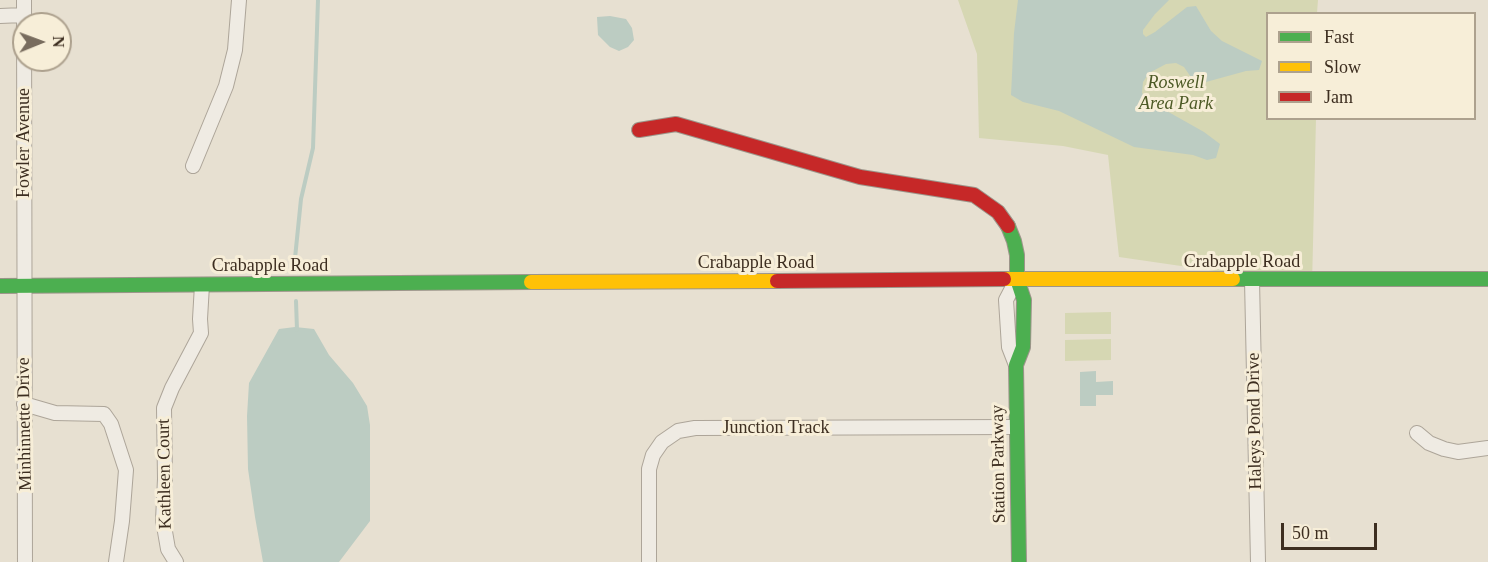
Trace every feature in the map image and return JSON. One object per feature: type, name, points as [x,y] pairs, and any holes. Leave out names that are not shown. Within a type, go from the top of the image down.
[{"type":"street","points":[[193,166],[226,86],[235,50],[239,0]]},
{"type":"street","name":"Fowler Avenue","points":[[23,72],[25,286]]},
{"type":"street","name":"Station Parkway","points":[[639,130],[676,124],[860,177],[974,195],[998,212],[1010,229],[1017,255],[1017,279],[1024,300],[1023,347],[1016,364],[1019,562]]},
{"type":"street","name":"Crabapple Road","points":[[0,286],[1017,279],[1488,279]]},
{"type":"street","name":"Haleys Pond Drive","points":[[1252,280],[1258,562]]},
{"type":"street","name":"Kathleen Court","points":[[176,562],[168,549],[164,520],[164,408],[201,333],[202,285]]},
{"type":"street","name":"Minhinnette Drive","points":[[25,286],[25,562]]},
{"type":"street","points":[[24,404],[55,413],[104,414],[111,424],[126,470],[116,562]]},
{"type":"street","name":"Junction Track","points":[[649,562],[649,469],[653,455],[662,441],[678,431],[707,428],[1016,427]]},
{"type":"street","points":[[1417,433],[1444,450],[1458,452],[1488,448]]},
{"type":"green space","name":"Roswell Area Park","points":[[958,0],[1318,0],[1317,12],[1266,12],[1266,120],[1316,120],[1312,285],[1119,257],[1108,155],[1063,146],[979,138],[977,54]]},
{"type":"green space","points":[[1111,312],[1111,334],[1065,334],[1065,313]]},
{"type":"green space","points":[[1111,339],[1111,360],[1065,361],[1065,340]]},
{"type":"shaded area","points":[[1018,0],[1169,0],[1143,30],[1146,37],[1187,7],[1196,6],[1211,31],[1222,41],[1262,61],[1259,70],[1195,83],[1184,67],[1176,63],[1166,64],[1149,73],[1143,82],[1142,93],[1149,101],[1204,132],[1220,144],[1216,158],[1207,160],[1193,155],[1134,147],[1059,111],[1023,102],[1011,95]]},
{"type":"shaded area","points":[[610,16],[626,19],[632,28],[634,40],[628,47],[619,51],[610,47],[598,35],[597,17]]},
{"type":"shaded area","points":[[295,327],[314,329],[329,355],[353,383],[367,406],[370,425],[370,521],[339,562],[263,562],[248,469],[249,383],[279,329]]},
{"type":"shaded area","points":[[1096,371],[1096,382],[1113,381],[1113,395],[1096,395],[1096,406],[1080,406],[1080,372]]},
{"type":"waterway","points":[[294,268],[301,199],[313,148],[318,0]]},
{"type":"waterway","points":[[296,301],[297,330]]},
{"type":"traffic: fast","points":[[1008,226],[1014,241],[1017,255],[1017,279],[1024,300],[1023,347],[1016,365],[1019,562]]},
{"type":"traffic: fast","points":[[1233,279],[1488,279]]},
{"type":"traffic: fast","points":[[0,286],[531,282]]},
{"type":"traffic: slow","points":[[1004,279],[1233,279]]},
{"type":"traffic: slow","points":[[531,282],[777,281]]},
{"type":"traffic: jam","points":[[639,130],[676,124],[860,177],[974,195],[998,212],[1008,226]]},
{"type":"traffic: jam","points":[[777,281],[1004,279]]}]
